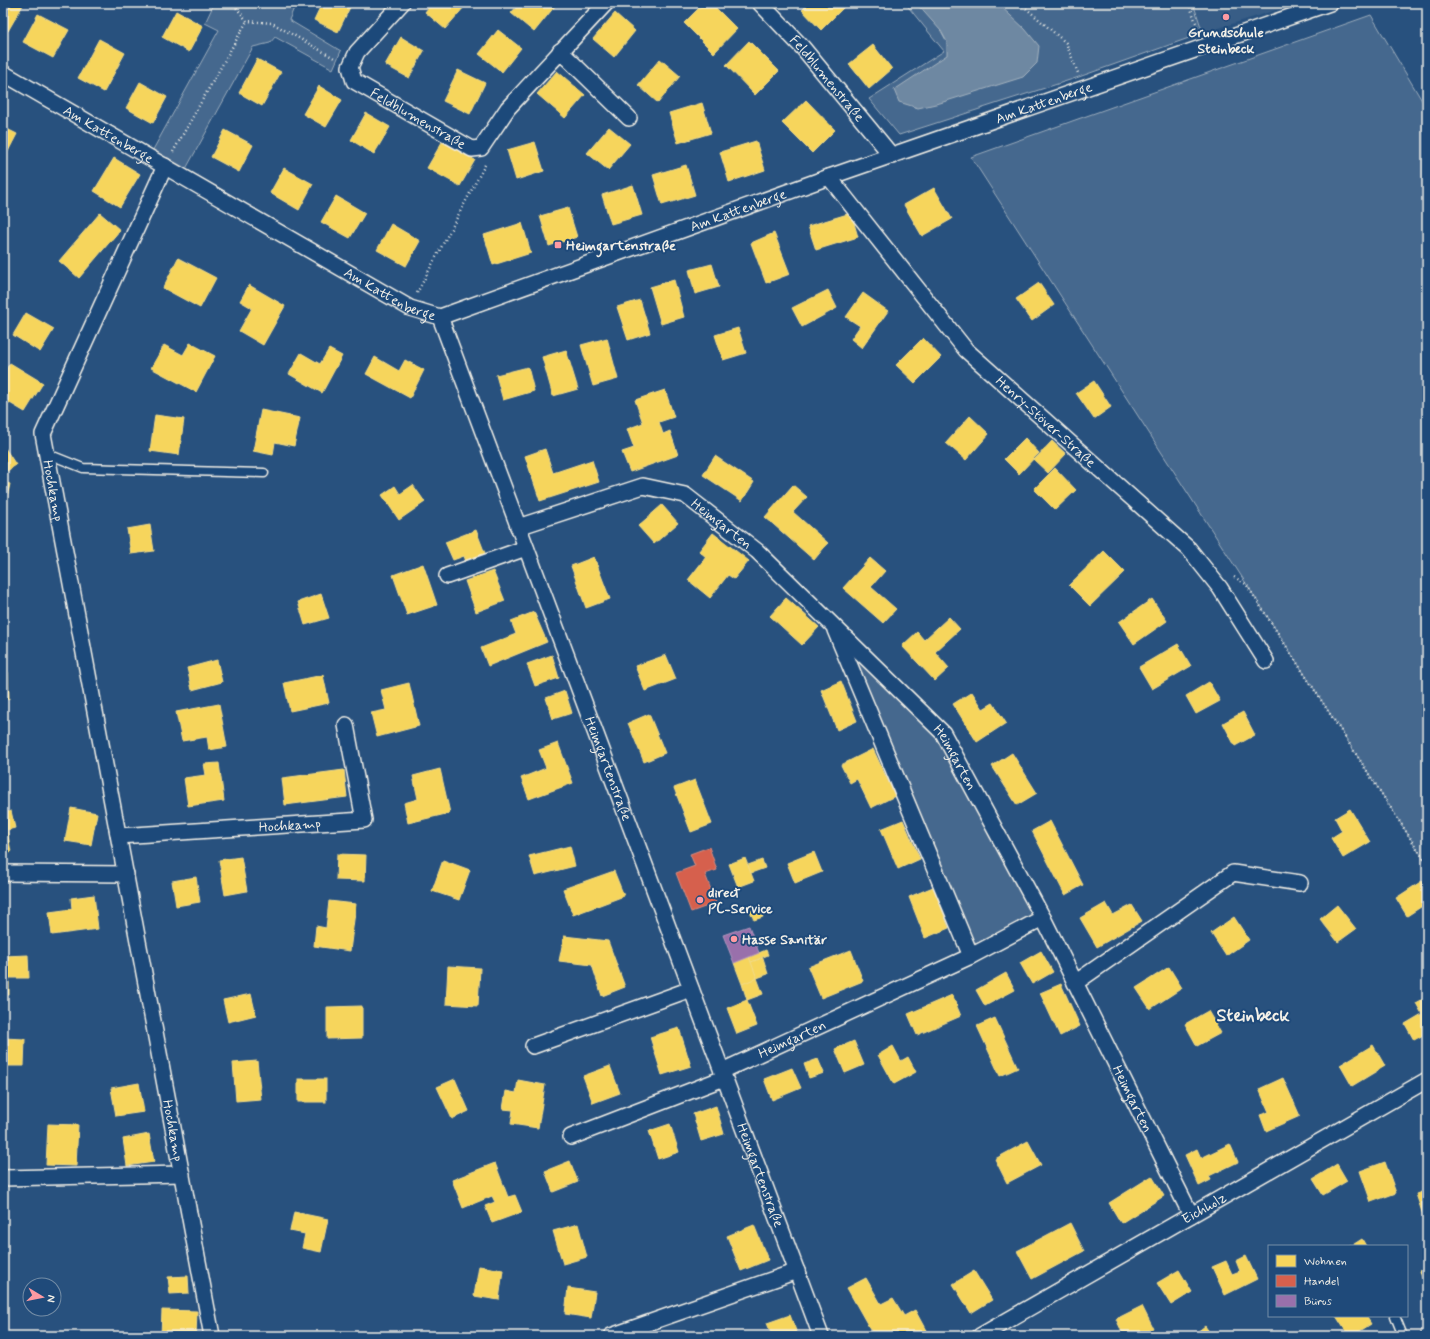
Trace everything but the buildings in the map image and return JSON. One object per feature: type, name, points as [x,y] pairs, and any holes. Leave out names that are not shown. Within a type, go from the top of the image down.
[{"type":"street","points":[[350,67],[357,52],[402,3]]},
{"type":"street","name":"Feldblumenstraße","points":[[350,67],[354,81],[472,149],[481,148],[508,108],[606,3]]},
{"type":"street","name":"Feldblumenstraße","points":[[760,3],[803,48],[892,156]]},
{"type":"street","name":"Am Kattenberge","points":[[3,73],[410,308],[440,317],[829,177],[1084,90],[1330,3]]},
{"type":"street","points":[[560,51],[629,118]]},
{"type":"street","name":"Hochkamp","points":[[165,166],[43,434],[48,454],[212,1336]]},
{"type":"street","name":"Henry-Stöver-Straße","points":[[829,177],[966,350],[1189,549],[1220,588],[1266,661]]},
{"type":"street","name":"Heimgartenstraße","points":[[440,317],[821,1336]]},
{"type":"street","name":"Heimgarten","points":[[518,527],[643,486],[685,495],[757,552],[832,623],[943,733],[1043,918],[1191,1215]]},
{"type":"street","points":[[447,576],[526,548]]},
{"type":"street","name":"Heimgarten","points":[[832,623],[971,956]]},
{"type":"street","name":"Hochkamp","points":[[119,836],[364,820],[346,725]]},
{"type":"street","points":[[3,873],[126,874]]},
{"type":"street","points":[[1075,983],[1233,873],[1300,883]]},
{"type":"street","name":"Heimgarten","points":[[723,1075],[971,956],[1043,918]]},
{"type":"street","points":[[533,1046],[691,989]]},
{"type":"street","points":[[571,1137],[723,1075]]},
{"type":"street","name":"Eichholz","points":[[980,1336],[1427,1080]]},
{"type":"street","name":"Hochkamp","points":[[3,1178],[182,1174]]},
{"type":"street","points":[[611,1336],[797,1271]]},
{"type":"lane","points":[[48,454],[83,468],[264,473]]},
{"type":"lane","points":[[1395,1317],[1403,1336]]},
{"type":"path","points":[[230,3],[235,4],[246,21]]},
{"type":"path","points":[[1020,3],[1066,43],[1084,90]]},
{"type":"path","points":[[1189,3],[1204,47]]},
{"type":"path","points":[[246,21],[272,23],[350,67]]},
{"type":"path","points":[[165,166],[246,21]]},
{"type":"path","points":[[410,308],[487,161],[481,148]]},
{"type":"path","points":[[1233,576],[1246,584],[1427,864]]},
{"type":"path","points":[[1418,1336],[1427,1327]]},
{"type":"shaded area","points":[[208,3],[296,3],[289,20],[341,51],[333,69],[275,37],[270,43],[253,47],[182,176],[149,157],[219,30],[205,23],[213,6]]},
{"type":"shaded area","points":[[905,3],[1193,3],[1203,33],[1076,78],[899,135],[869,99],[944,51]]},
{"type":"shaded area","points":[[916,3],[997,3],[1025,29],[1039,46],[1037,63],[1023,77],[940,103],[918,108],[899,102],[894,90],[947,55],[947,42],[941,31]]},
{"type":"shaded area","name":"Grundschule Steinbeck","points":[[1193,3],[1298,3],[1203,33]]},
{"type":"shaded area","points":[[1371,15],[1427,109],[1427,864],[971,157]]},
{"type":"shaded area","points":[[832,623],[943,733],[1043,918],[971,956]]},
{"type":"place","name":"Grundschule Steinbeck","points":[[1226,17]]},
{"type":"place","name":"Heimgartenstraße","points":[[558,245]]},
{"type":"place","name":"direct PC-Service","points":[[700,900]]},
{"type":"place","name":"Hasse Sanitär","points":[[734,939]]},
{"type":"district","name":"Steinbeck","points":[[1253,1015]]}]
